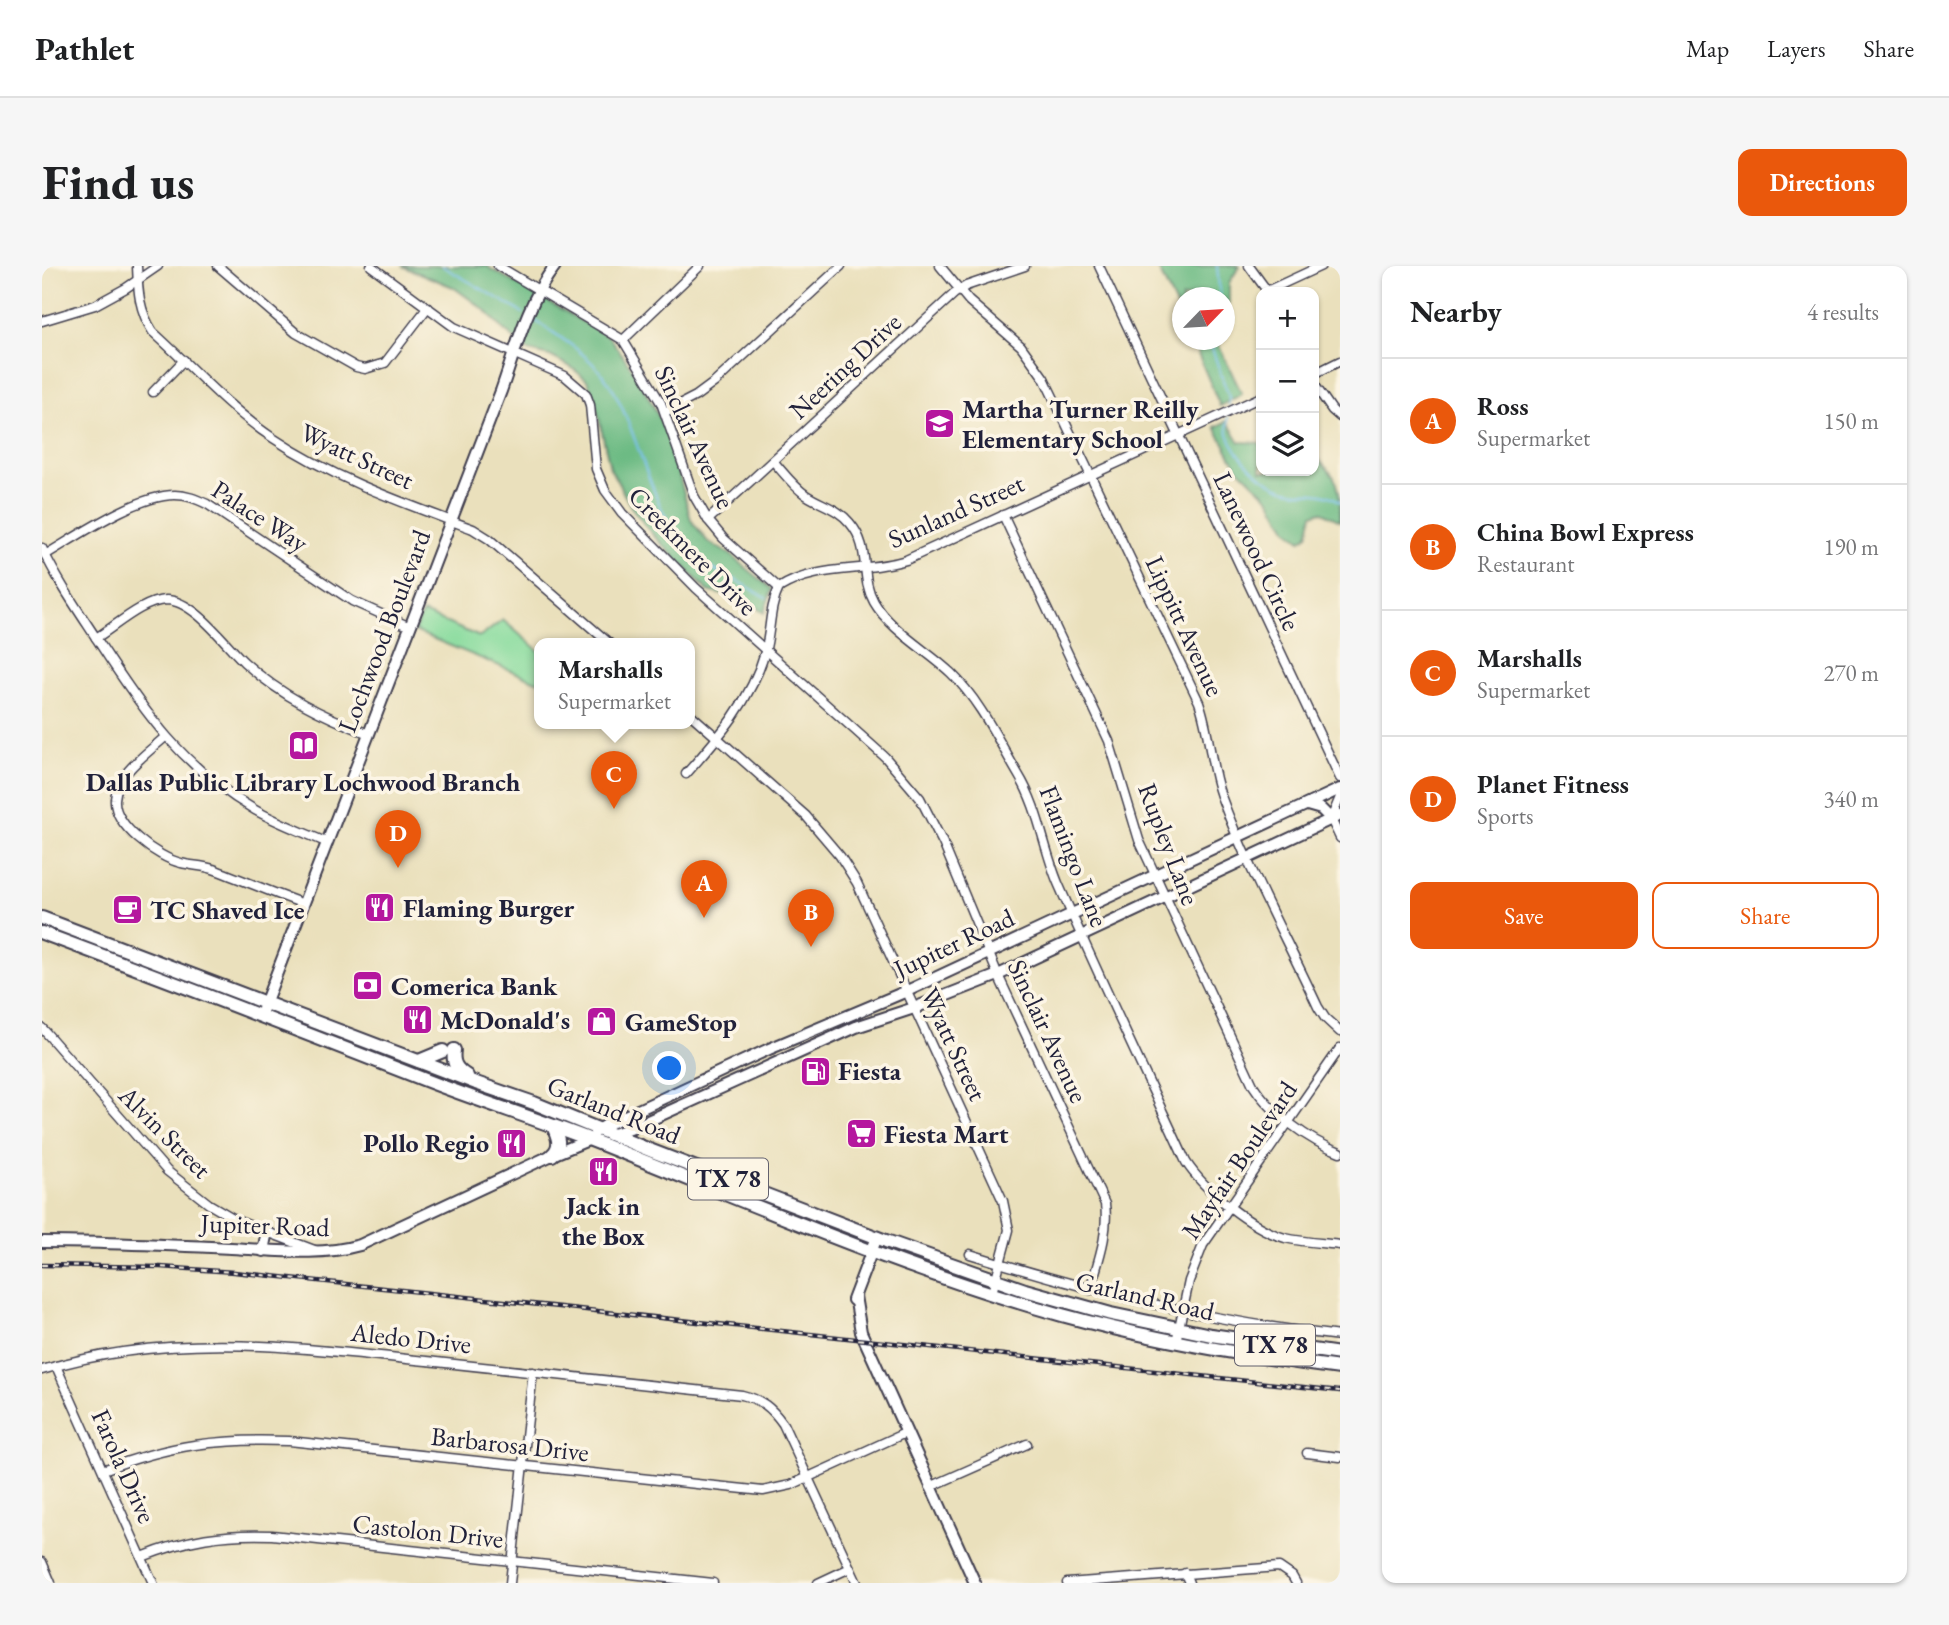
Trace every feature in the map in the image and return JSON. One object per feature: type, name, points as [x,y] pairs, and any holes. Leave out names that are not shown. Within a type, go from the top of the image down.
[{"type":"main road","name":"Garland Road","points":[[42,918],[135,953],[432,1082],[589,1139],[872,1251],[992,1293],[1064,1315],[1176,1342],[1340,1368]]},
{"type":"main road","name":"Garland Road","points":[[42,933],[130,967],[419,1061],[534,1102],[877,1237],[996,1280],[1111,1314],[1211,1335],[1340,1354]]},
{"type":"main road","points":[[130,967],[135,953]]},
{"type":"main road","points":[[419,1061],[449,1050],[455,1065],[476,1083]]},
{"type":"main road","points":[[552,1155],[559,1144],[553,1126]]},
{"type":"main road","points":[[708,1187],[714,1174]]},
{"type":"main road","points":[[798,1222],[803,1208]]},
{"type":"street","name":"Wyatt Street","points":[[136,266],[143,318],[153,332],[272,438],[325,470],[489,539],[603,638]]},
{"type":"street","points":[[42,321],[95,305],[159,266]]},
{"type":"street","points":[[218,266],[296,333],[356,367],[365,369],[385,363],[428,307]]},
{"type":"street","name":"Creekmere Drive","points":[[370,266],[454,327],[565,376],[580,387],[590,405],[596,468],[605,490],[622,513],[686,579],[765,652]]},
{"type":"street","name":"Sinclair Avenue","points":[[498,266],[623,340],[664,412],[694,496],[708,520],[723,538],[779,588]]},
{"type":"street","name":"Lochwood Boulevard","points":[[263,1009],[514,353],[539,290],[555,266]]},
{"type":"street","points":[[623,340],[700,266]]},
{"type":"street","points":[[664,412],[696,396],[715,382],[841,266]]},
{"type":"street","name":"Lippitt Avenue","points":[[940,266],[960,290],[1021,346],[1038,369],[1199,702],[1207,723],[1220,795],[1248,858],[1318,1007],[1340,1032]]},
{"type":"street","name":"Neering Drive","points":[[708,520],[960,290],[1025,266]]},
{"type":"street","name":"Lanewood Circle","points":[[1099,266],[1340,778]]},
{"type":"street","points":[[1249,266],[1264,287]]},
{"type":"street","points":[[1278,287],[1321,266]]},
{"type":"street","points":[[153,392],[184,360]]},
{"type":"street","points":[[1319,372],[1340,361]]},
{"type":"street","points":[[1319,393],[1340,417]]},
{"type":"street","name":"Sunland Street","points":[[779,588],[816,574],[906,560],[1256,399]]},
{"type":"street","name":"Flamingo Lane","points":[[773,461],[806,495],[837,510],[848,519],[859,534],[864,548],[870,593],[874,603],[885,617],[952,674],[973,699],[1021,778],[1035,810],[1054,872],[1082,936],[1186,1162],[1197,1179],[1230,1206],[1265,1229],[1283,1237],[1340,1245]]},
{"type":"street","name":"Palace Way","points":[[44,552],[137,504],[160,496],[192,497],[207,504],[352,601],[410,627]]},
{"type":"street","name":"Rupley Lane","points":[[1003,515],[1109,741],[1132,819],[1154,875],[1253,1085],[1269,1106],[1289,1122],[1325,1146],[1340,1152]]},
{"type":"street","points":[[44,552],[136,700],[165,737],[229,793],[277,821],[328,843]]},
{"type":"street","points":[[686,774],[717,738],[744,700],[757,675],[765,652],[772,605],[779,588]]},
{"type":"street","points":[[96,638],[149,605],[169,600],[180,603],[198,615],[243,661],[279,690],[313,711],[369,734]]},
{"type":"street","name":"Sinclair Avenue","points":[[765,652],[885,757],[920,798],[943,843],[988,951],[1105,1204],[1106,1234],[1090,1290]]},
{"type":"street","name":"Wyatt Street","points":[[695,718],[806,816],[840,856],[857,883],[1003,1200],[1009,1230],[992,1293]]},
{"type":"street","points":[[165,737],[119,785],[115,798],[121,822],[129,831],[172,860],[209,867],[304,904]]},
{"type":"street","name":"Jupiter Road","points":[[589,1139],[598,1129],[703,1080],[907,991],[1340,789]]},
{"type":"street","points":[[1340,797],[1336,817],[1340,838]]},
{"type":"street","points":[[1307,805],[1336,817]]},
{"type":"street","points":[[1248,858],[1336,817]]},
{"type":"street","name":"Jupiter Road","points":[[42,1242],[112,1242],[320,1253],[360,1245],[589,1139],[630,1129],[866,1023],[914,1008],[999,975],[1248,858]]},
{"type":"street","points":[[822,1026],[831,1038]]},
{"type":"street","name":"Alvin Street","points":[[42,1028],[167,1171],[209,1204],[238,1221],[320,1253]]},
{"type":"street","name":"Mayfair Boulevard","points":[[1176,1342],[1181,1311],[1196,1258],[1340,1048]]},
{"type":"street","points":[[703,1080],[715,1090]]},
{"type":"street","points":[[266,1251],[268,1233]]},
{"type":"street","points":[[877,1237],[851,1307],[855,1331],[881,1388],[886,1391],[975,1583]]},
{"type":"street","points":[[970,1254],[1090,1290],[1181,1311],[1266,1328],[1340,1336]]},
{"type":"street","name":"Aledo Drive","points":[[42,1370],[97,1356],[158,1347],[234,1343],[742,1395],[760,1400],[773,1410],[783,1423],[808,1477]]},
{"type":"street","name":"Farola Drive","points":[[56,1366],[153,1583]]},
{"type":"street","points":[[510,1583],[533,1372]]},
{"type":"street","name":"Barbarosa Drive","points":[[103,1470],[170,1448],[247,1439],[289,1441],[763,1492],[791,1485],[905,1433]]},
{"type":"street","points":[[930,1487],[1027,1444]]},
{"type":"street","points":[[1307,1453],[1340,1457]]},
{"type":"street","points":[[808,1477],[857,1583]]},
{"type":"street","name":"Castolon Drive","points":[[142,1558],[187,1541],[227,1534],[272,1535],[713,1583]]},
{"type":"street","points":[[42,1562],[51,1583]]},
{"type":"street","points":[[1067,1583],[1272,1567],[1285,1569],[1296,1583]]},
{"type":"street","points":[[818,1583],[850,1568]]},
{"type":"street","points":[[1185,1573],[1189,1583]]},
{"type":"green space","points":[[402,266],[486,266],[609,337],[631,367],[670,441],[691,520],[708,542],[731,555],[772,589],[764,613],[747,601],[708,591],[653,535],[631,507],[610,468],[594,396],[587,380],[571,367],[550,356],[529,351],[486,311],[453,287]]},
{"type":"green space","points":[[1157,266],[1239,266],[1229,287],[1172,287],[1172,298]]},
{"type":"green space","points":[[1196,350],[1221,350],[1242,394],[1220,406]]},
{"type":"green space","points":[[1227,421],[1240,442],[1256,443],[1256,476],[1319,476],[1319,460],[1337,484],[1340,521],[1321,511],[1313,514],[1308,535],[1301,540],[1288,530],[1269,498],[1237,467],[1215,427]]},
{"type":"green space","points":[[423,613],[480,637],[503,620],[534,647],[534,680],[414,631]]},
{"type":"waterway","points":[[442,266],[523,313]]},
{"type":"waterway","points":[[1217,266],[1219,287]]},
{"type":"waterway","points":[[534,320],[586,357],[611,386],[631,428],[666,518],[692,555],[708,567],[766,598]]},
{"type":"waterway","points":[[1213,350],[1229,397],[1229,405]]},
{"type":"waterway","points":[[1228,417],[1228,434],[1232,443],[1260,476],[1287,490],[1328,495],[1340,502]]},
{"type":"railway","points":[[42,1265],[160,1267],[234,1272],[1340,1391]]},
{"type":"place","name":"Martha Turner Reilly Elementary School","points":[[939,424]]},
{"type":"place","name":"Dallas Public Library Lochwood Branch","points":[[303,746]]},
{"type":"place","name":"Marshalls","points":[[614,809]]},
{"type":"place","name":"Planet Fitness","points":[[398,868]]},
{"type":"place","name":"Flaming Burger","points":[[380,908]]},
{"type":"place","name":"TC Shaved Ice","points":[[127,910]]},
{"type":"place","name":"Ross","points":[[704,918]]},
{"type":"place","name":"China Bowl Express","points":[[811,947]]},
{"type":"place","name":"Comerica Bank","points":[[368,986]]},
{"type":"place","name":"McDonald's","points":[[417,1020]]},
{"type":"place","name":"GameStop","points":[[602,1022]]},
{"type":"place","name":"Fiesta","points":[[815,1071]]},
{"type":"place","name":"Fiesta Mart","points":[[861,1134]]},
{"type":"place","name":"Pollo Regio","points":[[512,1143]]},
{"type":"place","name":"Jack in the Box","points":[[603,1171]]}]
